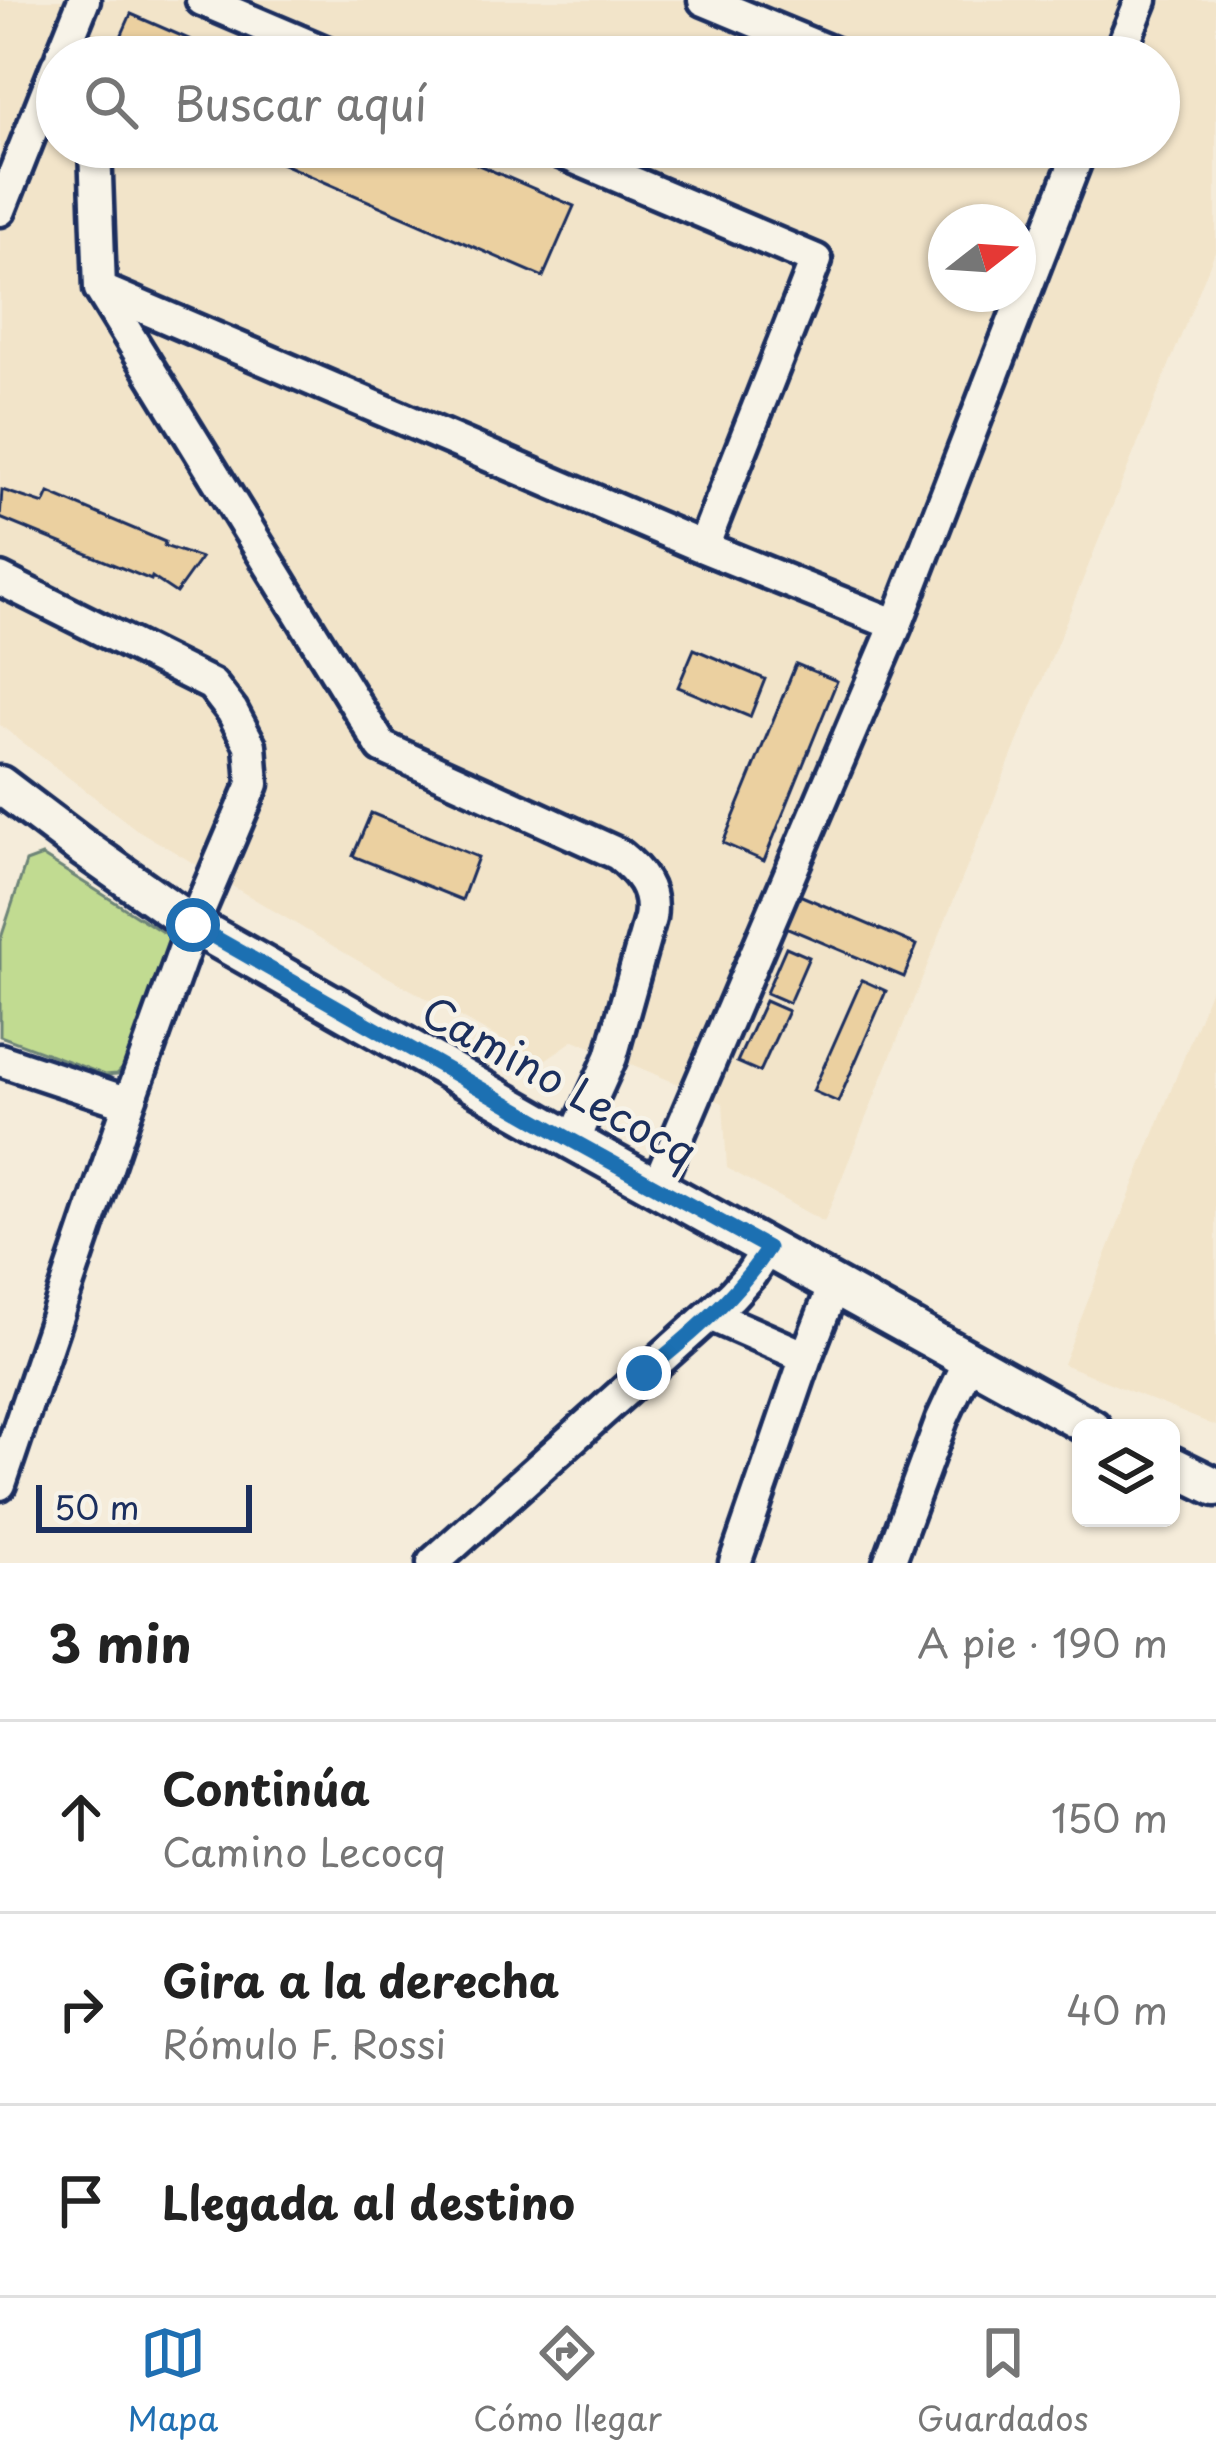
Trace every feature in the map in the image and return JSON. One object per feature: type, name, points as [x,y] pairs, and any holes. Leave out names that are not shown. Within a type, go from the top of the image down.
[{"type":"main road","name":"Camino Lecocq","points":[[0,785],[193,925],[1076,1419]]},
{"type":"main road","points":[[1180,1470],[1216,1487]]},
{"type":"street","points":[[69,36],[84,0]]},
{"type":"street","points":[[202,0],[287,36]]},
{"type":"street","points":[[704,0],[791,36]]},
{"type":"street","points":[[1126,36],[1141,0]]},
{"type":"street","points":[[0,210],[36,137]]},
{"type":"street","points":[[96,168],[100,289],[382,747],[618,854],[639,871],[652,904],[650,918],[611,1057],[573,1141]]},
{"type":"street","points":[[599,168],[816,260],[703,547]]},
{"type":"street","points":[[657,1186],[896,625],[1066,168]]},
{"type":"street","points":[[100,289],[896,625]]},
{"type":"street","points":[[0,579],[212,685],[250,745],[254,784],[193,925],[0,1484]]},
{"type":"street","points":[[0,1060],[129,1102]]},
{"type":"street","points":[[433,1563],[710,1315],[751,1274],[768,1248]]},
{"type":"street","points":[[735,1563],[834,1286]]},
{"type":"street","points":[[710,1315],[806,1357]]},
{"type":"street","points":[[889,1563],[942,1419],[969,1361]]},
{"type":"shaded area","points":[[0,0],[1216,0],[1216,249],[824,1222],[727,1168],[723,1103],[574,1040],[542,1062],[355,959],[136,829],[0,725]]},
{"type":"shaded area","points":[[1216,976],[1216,1426],[1063,1364]]},
{"type":"green space","points":[[42,856],[167,935],[170,948],[129,1062],[117,1074],[105,1075],[0,1036],[0,941],[26,862]]},
{"type":"building","points":[[131,14],[182,36],[121,36]]},
{"type":"building","points":[[292,168],[486,168],[574,206],[543,277]]},
{"type":"building","points":[[2,490],[44,504],[49,493],[201,558],[176,593],[152,577],[0,518]]},
{"type":"building","points":[[694,649],[765,679],[750,717],[678,687]]},
{"type":"building","points":[[796,664],[837,681],[764,861],[723,843]]},
{"type":"building","points":[[371,813],[478,857],[462,900],[353,856]]},
{"type":"building","points":[[797,894],[917,945],[904,977],[783,926]]},
{"type":"building","points":[[786,947],[809,957],[789,1003],[766,993]]},
{"type":"building","points":[[862,980],[886,991],[838,1102],[813,1091]]},
{"type":"building","points":[[765,1001],[788,1011],[760,1072],[737,1062]]},
{"type":"route","points":[[193,925],[768,1248],[732,1294],[644,1373]]}]
